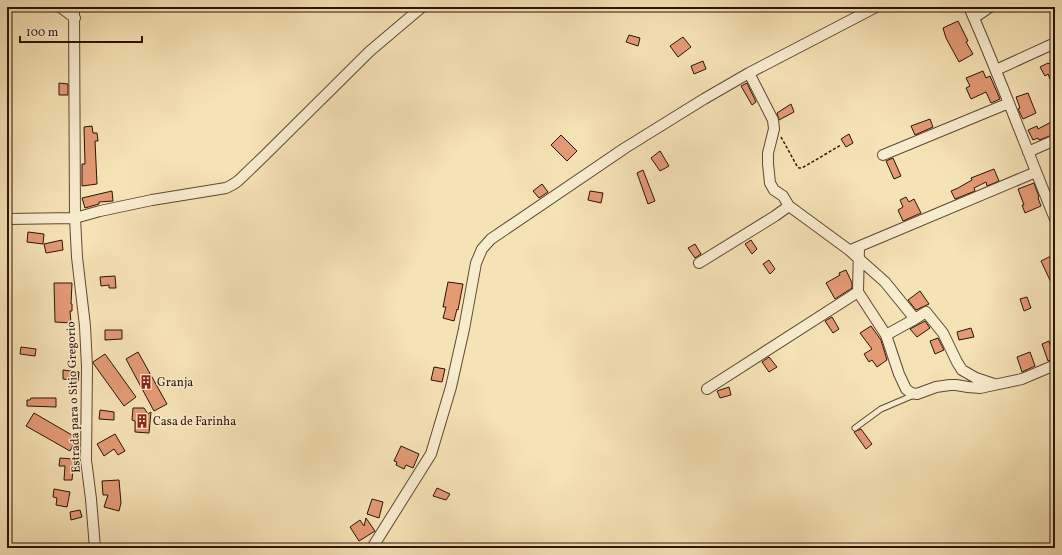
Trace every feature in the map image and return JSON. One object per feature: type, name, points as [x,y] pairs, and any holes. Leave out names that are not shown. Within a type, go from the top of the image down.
[{"type":"street","points":[[60,7],[75,18]]},
{"type":"street","name":"Estrada para o Sitio Gregorio","points":[[74,7],[75,218],[77,257],[85,326],[87,367],[86,460],[95,548]]},
{"type":"street","points":[[7,219],[75,218],[115,207],[232,186],[370,51],[422,7]]},
{"type":"street","points":[[372,548],[430,454],[451,387],[464,329],[476,263],[486,244],[497,234],[625,148],[704,99],[749,73],[876,7]]},
{"type":"street","points":[[969,7],[996,70],[1055,219]]},
{"type":"street","points":[[974,18],[990,7]]},
{"type":"street","points":[[996,70],[1055,43]]},
{"type":"street","points":[[749,73],[773,120],[774,129],[768,153],[768,164],[770,183],[774,190],[783,196],[789,206],[854,249],[859,259],[885,282],[915,319]]},
{"type":"street","points":[[883,155],[1009,103]]},
{"type":"street","points":[[1028,152],[1055,140]]},
{"type":"street","points":[[854,249],[1036,172]]},
{"type":"street","points":[[699,263],[768,221],[789,206]]},
{"type":"street","points":[[859,259],[858,292],[886,335],[899,374],[906,389],[911,393],[917,394],[942,386],[956,385],[968,388],[980,388],[1022,379],[1055,365]]},
{"type":"street","points":[[707,389],[858,292]]},
{"type":"street","points":[[886,335],[930,309],[962,370],[976,378],[995,384]]},
{"type":"lane","points":[[855,428],[881,409],[917,394]]},
{"type":"path","points":[[781,136],[799,168],[802,168],[841,145]]},
{"type":"building","points":[[958,21],[968,41],[966,42],[973,54],[959,62],[946,38],[943,28]]},
{"type":"building","points":[[629,35],[640,38],[638,46],[626,42]]},
{"type":"building","points":[[683,37],[691,47],[678,57],[670,46]]},
{"type":"building","points":[[1055,60],[1055,76],[1050,79],[1048,74],[1045,76],[1040,67]]},
{"type":"building","points":[[703,61],[706,69],[694,74],[691,66]]},
{"type":"building","points":[[983,71],[986,78],[990,76],[1000,99],[991,103],[986,92],[971,99],[966,88],[970,86],[966,78]]},
{"type":"building","points":[[59,83],[68,84],[68,95],[59,95]]},
{"type":"building","points":[[747,83],[756,102],[752,105],[741,86]]},
{"type":"building","points":[[1028,93],[1036,113],[1023,119],[1018,109],[1020,108],[1016,97]]},
{"type":"building","points":[[791,104],[794,112],[779,120],[777,113]]},
{"type":"building","points":[[930,119],[933,127],[915,135],[911,126]]},
{"type":"building","points":[[1055,120],[1055,134],[1039,140],[1038,138],[1033,140],[1028,130],[1037,126],[1038,129]]},
{"type":"building","points":[[92,126],[93,133],[97,133],[98,141],[95,141],[97,184],[82,186],[82,164],[85,164],[84,127]]},
{"type":"building","points":[[849,134],[853,143],[846,147],[841,139]]},
{"type":"building","points":[[561,135],[577,151],[567,161],[551,145]]},
{"type":"building","points":[[660,151],[669,166],[660,171],[651,158]]},
{"type":"building","points":[[893,158],[901,176],[894,179],[886,161]]},
{"type":"building","points":[[994,169],[999,181],[987,186],[986,182],[974,188],[975,191],[955,199],[951,191],[972,180],[971,178]]},
{"type":"building","points":[[643,170],[655,201],[648,204],[637,173]]},
{"type":"building","points":[[1034,183],[1041,206],[1025,213],[1022,205],[1024,205],[1018,189]]},
{"type":"building","points":[[542,184],[548,192],[539,198],[533,191]]},
{"type":"building","points":[[112,191],[113,201],[99,202],[99,204],[85,208],[82,198]]},
{"type":"building","points":[[590,191],[603,193],[601,203],[588,200]]},
{"type":"building","points":[[906,197],[909,202],[914,199],[921,213],[903,221],[898,210],[903,207],[900,200]]},
{"type":"building","points":[[28,232],[44,234],[43,244],[27,242]]},
{"type":"building","points":[[62,240],[63,250],[46,253],[44,244]]},
{"type":"building","points":[[751,240],[757,249],[752,254],[745,244]]},
{"type":"building","points":[[695,244],[701,254],[695,258],[688,248]]},
{"type":"building","points":[[1055,254],[1055,291],[1041,261]]},
{"type":"building","points":[[769,260],[775,269],[770,274],[763,264]]},
{"type":"building","points":[[846,270],[852,283],[852,288],[835,299],[826,283],[840,275],[839,273]]},
{"type":"building","points":[[115,276],[116,288],[109,288],[109,285],[101,286],[100,277]]},
{"type":"building","points":[[448,282],[463,284],[458,310],[457,309],[454,321],[443,318],[446,307],[443,307]]},
{"type":"building","points":[[54,283],[72,283],[72,311],[70,311],[71,323],[55,322]]},
{"type":"building","points":[[920,291],[929,304],[916,310],[908,300]]},
{"type":"building","points":[[1027,297],[1031,308],[1024,311],[1020,299]]},
{"type":"building","points":[[832,317],[839,329],[833,333],[825,321]]},
{"type":"building","points":[[925,321],[930,328],[917,337],[910,329]]},
{"type":"building","points":[[871,326],[881,340],[887,360],[877,367],[872,360],[869,362],[864,354],[872,349],[860,333]]},
{"type":"building","points":[[971,328],[974,337],[959,340],[957,332]]},
{"type":"building","points":[[105,330],[122,330],[122,339],[105,340]]},
{"type":"building","points":[[938,338],[944,350],[935,354],[930,341]]},
{"type":"building","points":[[1049,341],[1054,359],[1048,361],[1042,344]]},
{"type":"building","points":[[21,347],[36,349],[35,356],[20,354]]},
{"type":"building","name":"Granja","points":[[138,352],[167,404],[154,411],[126,359]]},
{"type":"building","points":[[1030,352],[1035,366],[1022,372],[1017,357]]},
{"type":"building","name":"Granja","points":[[105,354],[136,397],[124,406],[93,363]]},
{"type":"building","points":[[769,357],[777,367],[769,372],[762,362]]},
{"type":"building","points":[[434,367],[445,369],[442,382],[431,380]]},
{"type":"building","points":[[63,370],[79,372],[78,381],[63,379]]},
{"type":"building","points":[[729,387],[731,395],[720,398],[717,391]]},
{"type":"building","points":[[31,398],[56,398],[56,407],[27,406],[27,400],[30,400]]},
{"type":"building","name":"Casa de Farinha","points":[[133,408],[144,408],[148,414],[151,412],[149,433],[135,432],[135,421],[132,420]]},
{"type":"building","points":[[100,410],[114,412],[114,420],[99,419]]},
{"type":"building","points":[[34,413],[77,438],[70,451],[26,426]]},
{"type":"building","points":[[861,429],[872,444],[866,449],[854,432]]},
{"type":"building","points":[[115,434],[125,451],[118,455],[114,449],[104,456],[97,444]]},
{"type":"building","points":[[401,446],[419,454],[413,468],[406,465],[404,469],[396,465],[397,462],[394,461]]},
{"type":"building","points":[[60,458],[74,459],[72,480],[64,480],[65,466],[59,466]]},
{"type":"building","points":[[119,480],[121,503],[119,511],[104,507],[108,495],[103,495],[102,481]]},
{"type":"building","points":[[437,488],[450,494],[446,500],[433,496]]},
{"type":"building","points":[[54,489],[70,492],[67,507],[56,505],[57,498],[53,497]]},
{"type":"building","points":[[372,499],[383,502],[379,518],[367,514]]},
{"type":"building","points":[[80,510],[82,517],[71,520],[70,512]]},
{"type":"building","points":[[366,518],[375,531],[359,541],[350,527],[360,520],[364,526]]},
{"type":"place","name":"Granja","points":[[146,382]]},
{"type":"place","name":"Casa de Farinha","points":[[142,421]]}]
